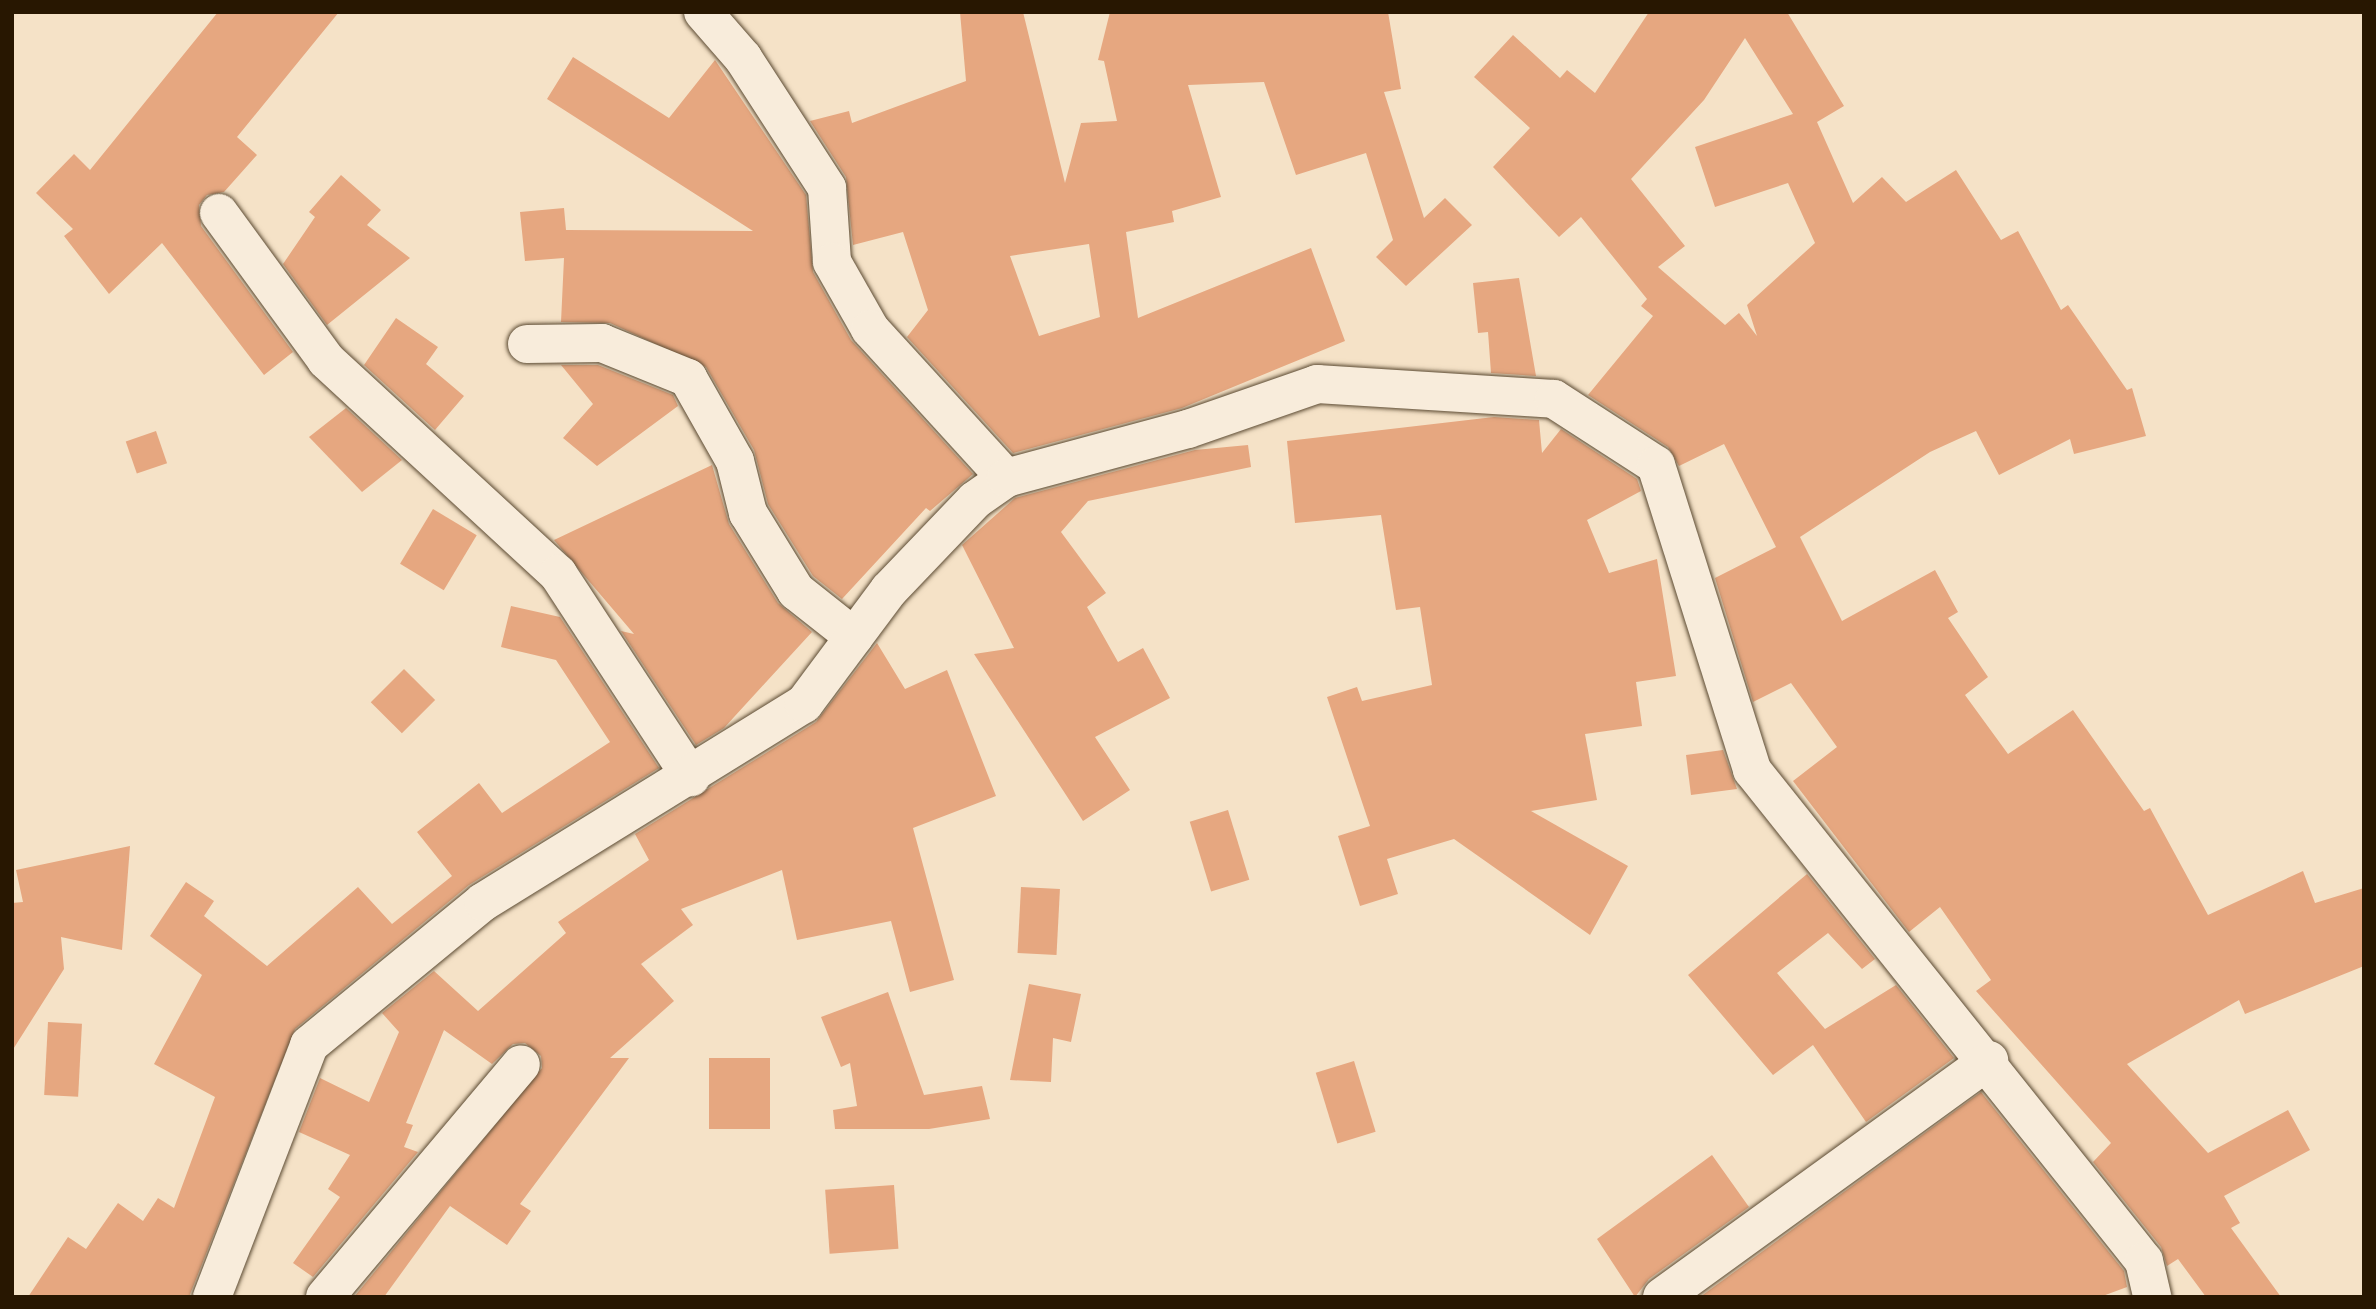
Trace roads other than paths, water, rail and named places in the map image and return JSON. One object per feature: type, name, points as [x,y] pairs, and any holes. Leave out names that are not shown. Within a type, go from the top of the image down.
[{"type":"street","points":[[703,12],[743,58],[827,188],[832,262],[870,329],[1006,478]]},
{"type":"street","points":[[219,214],[326,360],[558,574],[691,777]]},
{"type":"street","points":[[527,344],[602,343],[688,378],[735,461],[748,513],[789,579],[855,637]]},
{"type":"street","points":[[212,1297],[309,1045],[483,902],[691,777],[804,704],[855,637],[965,510],[1006,478],[1188,429],[1317,384],[1554,399],[1656,465],[1752,770],[1989,1060],[2144,1261],[2152,1297]]},
{"type":"street","points":[[1662,1297],[1989,1060]]},
{"type":"street","points":[[325,1297],[521,1064]]}]
